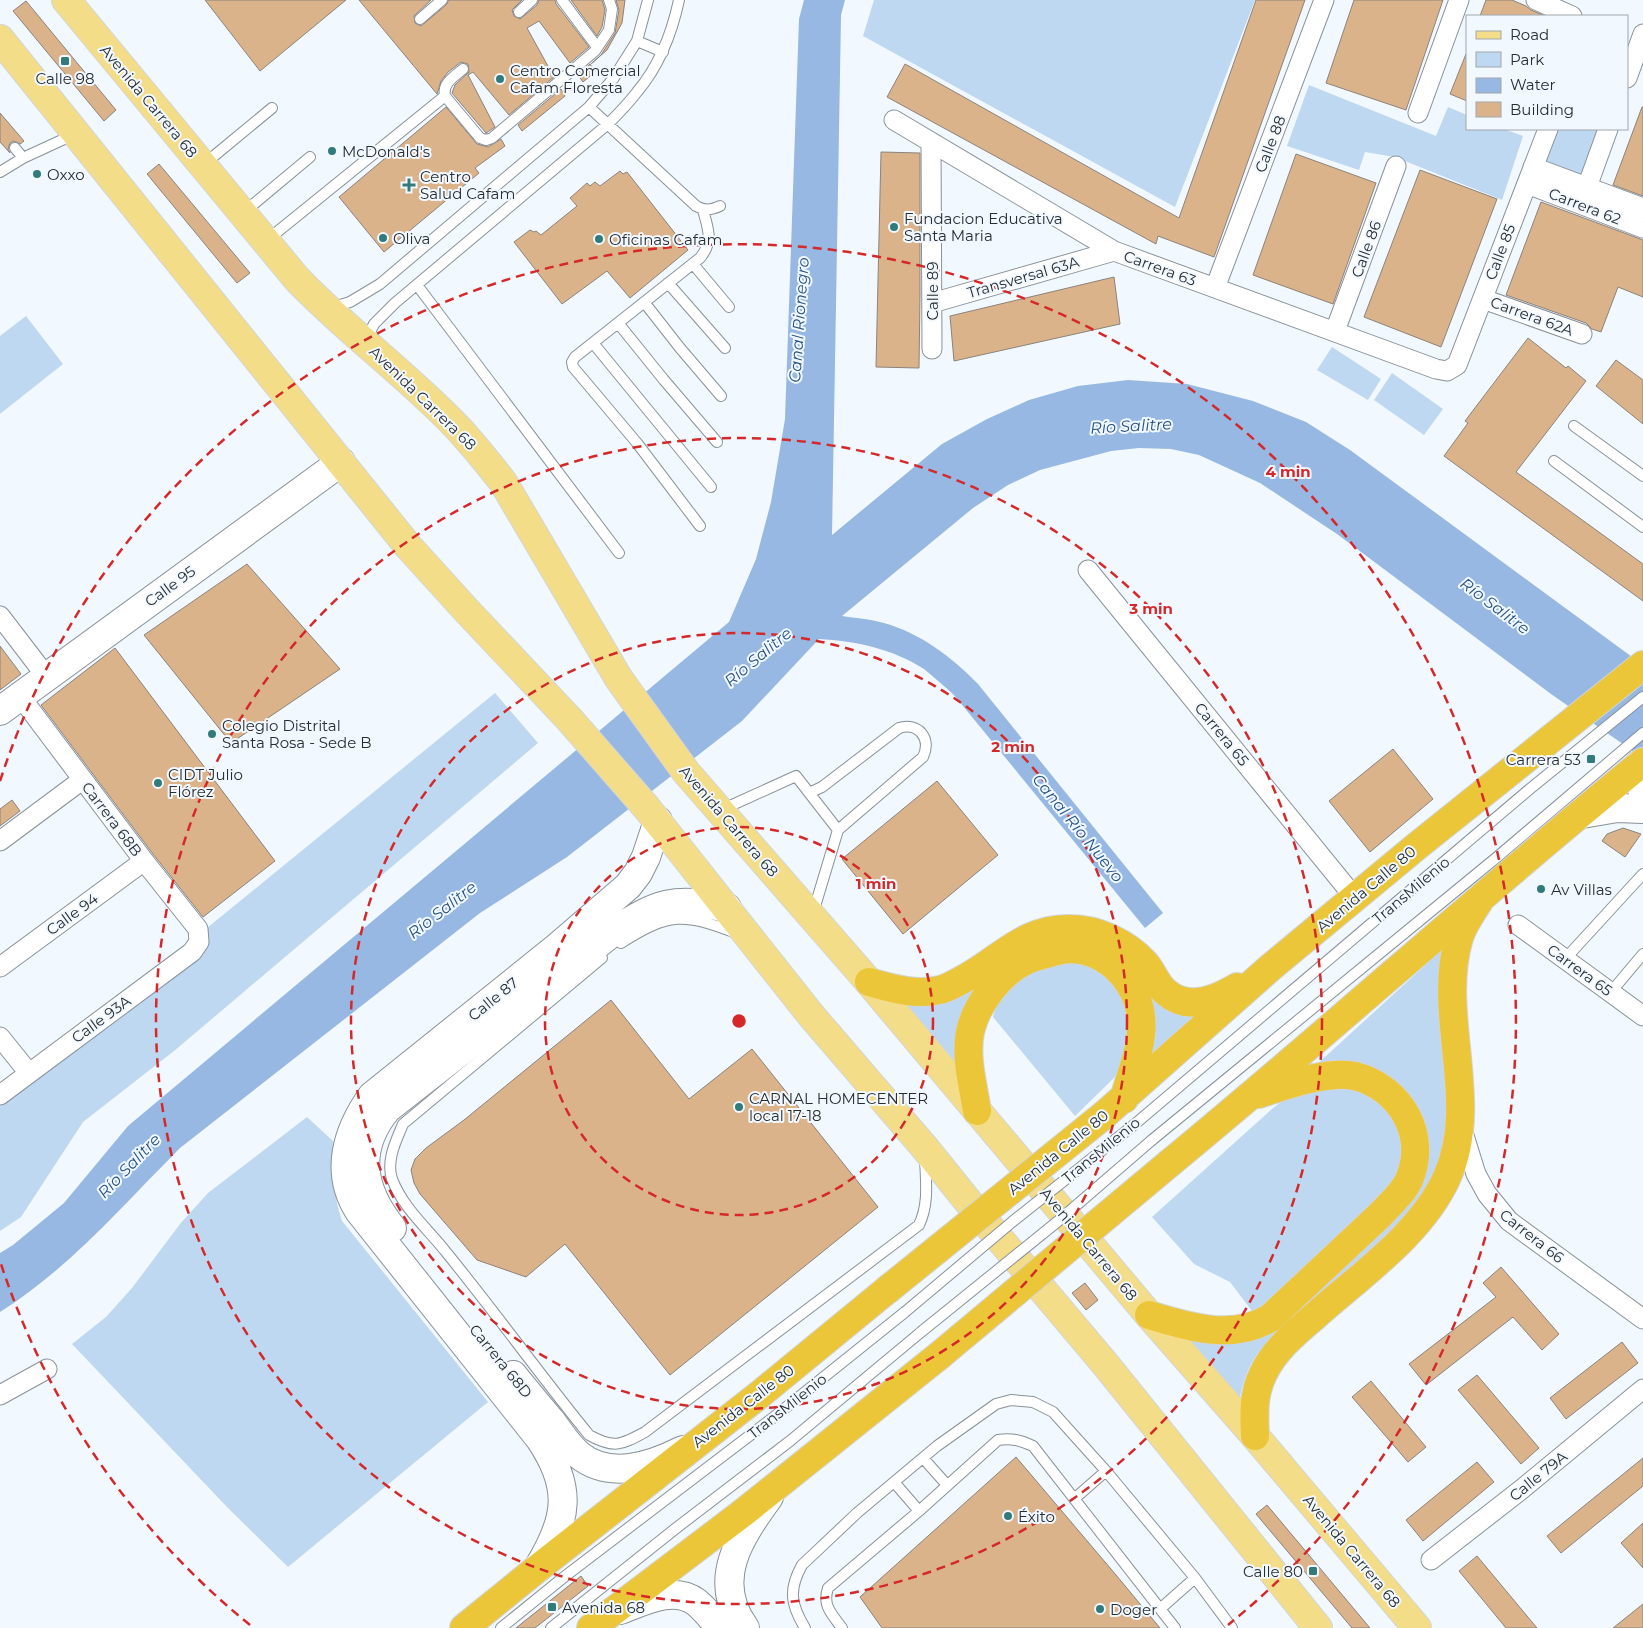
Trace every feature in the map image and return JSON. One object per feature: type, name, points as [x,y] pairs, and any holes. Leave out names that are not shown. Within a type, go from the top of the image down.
[{"type":"highway","name":"Avenida Calle 80","points":[[464,1628],[694,1445],[760,1395],[886,1290],[1114,1107],[1271,967],[1417,846],[1643,665]]},
{"type":"highway","points":[[599,1622],[778,1485],[940,1355],[1250,1096],[1641,764]]},
{"type":"highway","points":[[1255,1436],[1254,1400],[1263,1373],[1274,1356],[1296,1332],[1392,1248],[1416,1224],[1432,1204],[1448,1176],[1461,1123],[1451,987],[1460,936],[1481,898]]},
{"type":"highway","points":[[868,982],[906,991],[924,992],[940,990],[970,976],[1019,942],[1043,932],[1069,928],[1092,930],[1117,941],[1144,962],[1166,993],[1188,1002],[1210,1001],[1222,996],[1271,967]]},
{"type":"highway","points":[[977,1111],[968,1051],[970,1031],[978,1009],[988,994],[1006,975],[1027,960],[1071,949],[1105,960],[1122,972],[1135,992],[1142,1017],[1142,1034],[1114,1107]]},
{"type":"highway","points":[[1149,1315],[1217,1331],[1235,1330],[1261,1324],[1270,1318],[1380,1215],[1409,1181],[1416,1157],[1413,1129],[1403,1108],[1392,1096],[1373,1084],[1354,1076],[1325,1076],[1250,1096]]},
{"type":"main road","name":"Avenida Carrera 68","points":[[66,0],[297,279],[326,308],[455,425],[480,453],[503,482],[619,679],[686,772],[812,916],[1149,1315],[1255,1436],[1417,1628]]},
{"type":"main road","points":[[0,39],[408,546],[569,719],[652,814],[810,1014],[925,1148],[1106,1365],[1318,1628]]},
{"type":"street","name":"Calle 88","points":[[1215,288],[1324,0]]},
{"type":"street","points":[[1418,113],[1458,0]]},
{"type":"street","points":[[1536,0],[1570,15]]},
{"type":"street","points":[[1628,74],[1636,39]]},
{"type":"street","name":"Carrera 63","points":[[894,120],[1114,251],[1335,331],[1436,370],[1447,371]]},
{"type":"street","name":"Calle 85","points":[[1447,371],[1457,365],[1548,130]]},
{"type":"street","points":[[1587,187],[1608,130]]},
{"type":"street","name":"Calle 89","points":[[931,142],[932,349]]},
{"type":"street","name":"Calle 86","points":[[1335,331],[1396,166]]},
{"type":"street","name":"Carrera 62","points":[[1530,175],[1587,187],[1643,208]]},
{"type":"street","name":"Carrera 62","points":[[1530,175],[1643,228]]},
{"type":"street","name":"Transversal 63A","points":[[932,303],[1114,251]]},
{"type":"street","name":"Carrera 62A","points":[[1483,299],[1582,334]]},
{"type":"street","name":"Calle 95","points":[[10,704],[341,462]]},
{"type":"street","name":"Carrera 65","points":[[1088,570],[1355,898]]},
{"type":"street","points":[[0,616],[46,676]]},
{"type":"street","name":"Carrera 68B","points":[[10,704],[82,780],[198,929],[199,942]]},
{"type":"street","points":[[1641,764],[1639,776],[1643,793]]},
{"type":"street","points":[[0,841],[82,780]]},
{"type":"street","points":[[1582,814],[1617,808],[1643,809]]},
{"type":"street","name":"Calle 87","points":[[346,1182],[348,1142],[358,1118],[372,1096],[555,949],[628,886],[638,873],[646,857],[652,814]]},
{"type":"street","name":"Calle 94","points":[[0,967],[144,861]]},
{"type":"street","name":"Calle 87","points":[[365,1162],[369,1137],[387,1109],[613,932],[639,914],[675,902],[698,903],[727,908]]},
{"type":"street","name":"Carrera 65","points":[[1518,925],[1643,1016]]},
{"type":"street","name":"Calle 93A","points":[[0,1094],[192,952],[199,942]]},
{"type":"street","points":[[0,1037],[28,1073]]},
{"type":"street","name":"Carrera 66","points":[[1461,1123],[1476,1174],[1487,1194],[1509,1222],[1643,1319]]},
{"type":"street","name":"Carrera 68D","points":[[365,1162],[368,1187],[388,1222],[578,1454],[595,1465],[611,1469],[634,1468],[660,1461],[694,1445]]},
{"type":"street","name":"Carrera 68D","points":[[346,1182],[352,1201],[359,1211],[550,1454],[557,1470],[563,1494],[563,1512],[556,1535],[538,1568]]},
{"type":"street","points":[[0,1395],[47,1369]]},
{"type":"street","name":"Calle 79A","points":[[1431,1560],[1522,1489],[1643,1389]]},
{"type":"street","points":[[745,1628],[734,1611],[730,1600],[730,1568],[744,1532],[778,1485]]},
{"type":"street","points":[[599,1622],[657,1597],[667,1595],[686,1597],[696,1602],[721,1628]]},
{"type":"lane","points":[[420,19],[442,0]]},
{"type":"lane","points":[[519,12],[532,0]]},
{"type":"lane","points":[[562,0],[597,47]]},
{"type":"lane","points":[[464,69],[446,84],[443,89],[445,96],[480,138],[486,140],[492,138],[597,47],[609,30],[612,9],[609,0]]},
{"type":"lane","points":[[326,308],[350,302],[380,284],[589,107],[613,79],[637,41],[648,0]]},
{"type":"lane","points":[[365,343],[374,324],[395,303],[608,124],[638,91],[663,52],[679,0]]},
{"type":"lane","points":[[637,41],[663,52]]},
{"type":"lane","points":[[266,241],[445,96]]},
{"type":"lane","points":[[589,107],[696,206],[702,210],[711,210],[720,206]]},
{"type":"lane","points":[[202,165],[272,108]]},
{"type":"lane","points":[[0,172],[23,158],[77,133]]},
{"type":"lane","points":[[15,148],[23,158]]},
{"type":"lane","points":[[243,214],[310,157]]},
{"type":"lane","points":[[700,526],[636,443],[573,367],[572,362],[575,357],[693,264],[706,250],[709,243],[709,234],[702,210]]},
{"type":"lane","points":[[693,264],[729,307]]},
{"type":"lane","points":[[668,283],[724,348]]},
{"type":"lane","points":[[416,285],[618,553]]},
{"type":"lane","points":[[644,302],[721,396]]},
{"type":"lane","points":[[618,323],[716,442]]},
{"type":"lane","points":[[593,343],[711,487]]},
{"type":"lane","points":[[1574,426],[1643,476]]},
{"type":"lane","points":[[1554,461],[1642,523]]},
{"type":"lane","name":"TransMilenio","points":[[502,1628],[564,1577],[774,1417],[905,1312],[1012,1222],[1135,1124],[1531,788],[1643,696]]},
{"type":"lane","points":[[809,793],[822,787],[899,728],[911,726],[919,729],[924,735],[927,746],[923,757],[838,830],[812,916]]},
{"type":"lane","name":"TransMilenio","points":[[550,1628],[674,1529],[790,1441],[1057,1222],[1152,1140],[1496,858],[1643,733]]},
{"type":"lane","points":[[720,811],[796,776],[838,830]]},
{"type":"lane","points":[[1565,959],[1643,874]]},
{"type":"lane","points":[[750,937],[707,922],[685,918],[664,920],[646,928],[620,944],[594,964],[403,1124],[393,1148],[390,1161],[392,1177],[402,1201],[446,1251],[589,1435],[603,1443],[614,1444],[628,1442],[646,1432],[919,1225],[924,1214],[927,1199],[925,1148]]},
{"type":"lane","points":[[1611,992],[1643,954]]},
{"type":"lane","points":[[805,1628],[795,1611],[792,1590],[796,1576],[802,1566],[857,1513],[937,1446],[996,1404],[1012,1400],[1033,1402],[1053,1412],[1106,1471],[1195,1578],[1232,1628]]},
{"type":"lane","points":[[842,1628],[826,1605],[825,1596],[828,1588],[919,1511],[998,1440],[1010,1438],[1033,1446],[1175,1628]]},
{"type":"lane","points":[[923,1458],[947,1485]]},
{"type":"lane","points":[[1074,1499],[1106,1471]]},
{"type":"lane","points":[[894,1482],[919,1511]]},
{"type":"lane","points":[[1160,1609],[1195,1578]]},
{"type":"green space","points":[[874,0],[1255,0],[1175,207],[863,36]]},
{"type":"green space","points":[[1309,85],[1436,136],[1448,107],[1466,115],[1466,130],[1507,130],[1523,136],[1502,200],[1395,157],[1365,152],[1359,170],[1287,146]]},
{"type":"green space","points":[[1558,130],[1601,130],[1584,178],[1544,164]]},
{"type":"green space","points":[[26,316],[63,364],[0,414],[0,336]]},
{"type":"green space","points":[[1332,347],[1381,379],[1368,400],[1317,370]]},
{"type":"green space","points":[[1392,373],[1443,409],[1424,435],[1374,400]]},
{"type":"green space","points":[[495,693],[538,743],[174,1051],[83,1122],[21,1217],[0,1231],[0,1097]]},
{"type":"green space","points":[[1444,948],[1448,1113],[1441,1169],[1399,1229],[1263,1347],[1248,1370],[1238,1406],[1174,1329],[1244,1338],[1400,1208],[1419,1111],[1314,1067]]},
{"type":"green space","points":[[1049,961],[1077,961],[1102,967],[1131,1012],[1132,1040],[1117,1075],[1075,1116],[993,1017],[999,994],[1025,972]]},
{"type":"green space","points":[[992,976],[956,1045],[957,1071],[890,993]]},
{"type":"green space","points":[[1143,983],[1204,1014],[1141,1065]]},
{"type":"green space","points":[[1314,1085],[1374,1092],[1397,1112],[1407,1161],[1394,1187],[1255,1315],[1230,1282],[1194,1264],[1152,1217],[1273,1108],[1294,1092]]},
{"type":"green space","points":[[307,1117],[333,1141],[334,1181],[342,1221],[488,1402],[288,1567],[227,1507],[72,1344],[106,1317],[132,1288],[180,1224],[208,1193]]},
{"type":"water","points":[[804,0],[845,0],[841,15],[832,535],[942,444],[987,419],[1029,400],[1078,386],[1128,380],[1187,384],[1253,401],[1306,422],[1350,450],[1643,665],[1643,758],[1551,694],[1337,534],[1260,483],[1199,455],[1171,449],[1139,448],[1111,451],[1040,470],[1008,485],[973,508],[842,616],[879,622],[910,633],[946,655],[978,684],[1163,913],[1145,928],[954,695],[943,685],[924,669],[887,651],[860,644],[819,639],[742,721],[567,857],[480,913],[180,1148],[73,1256],[50,1276],[0,1312],[0,1253],[13,1245],[64,1203],[128,1126],[729,622],[756,559],[771,502],[785,419],[799,19]]},
{"type":"building","points":[[205,0],[346,0],[260,71]]},
{"type":"building","name":"Centro Comercial Cafam Floresta","points":[[359,0],[431,0],[414,16],[415,23],[421,26],[446,5],[449,0],[522,0],[512,10],[514,16],[520,19],[537,5],[539,0],[555,0],[556,4],[589,47],[570,63],[539,21],[527,28],[554,77],[509,115],[473,72],[468,75],[495,127],[486,133],[452,93],[455,85],[469,72],[468,64],[461,62],[448,72],[441,81],[437,94]]},
{"type":"building","points":[[571,0],[602,0],[605,10],[602,27],[597,36]]},
{"type":"building","points":[[616,0],[625,0],[622,23],[607,50],[591,64],[601,55],[615,33],[619,10]]},
{"type":"building","points":[[1256,0],[1305,0],[1214,257],[1158,236],[1156,244],[887,97],[905,64],[1179,218]]},
{"type":"building","points":[[1354,0],[1443,0],[1406,110],[1326,83]]},
{"type":"building","points":[[1486,0],[1512,0],[1543,15],[1480,15]]},
{"type":"building","name":"Calle 98","points":[[26,1],[116,110],[104,121],[13,11]]},
{"type":"building","points":[[1466,54],[1466,101],[1450,94]]},
{"type":"building","points":[[590,64],[595,72],[583,82],[578,75]]},
{"type":"building","points":[[561,89],[565,96],[522,131],[518,125]]},
{"type":"building","name":"Centro Salud Cafam","points":[[446,107],[477,144],[488,147],[501,139],[505,146],[475,168],[479,173],[384,252],[339,197]]},
{"type":"building","points":[[1643,107],[1643,196],[1613,185]]},
{"type":"building","points":[[0,113],[24,141],[20,144],[14,141],[10,143],[8,149],[10,153],[0,142]]},
{"type":"building","points":[[881,152],[920,153],[919,368],[876,367]]},
{"type":"building","points":[[1296,154],[1376,183],[1333,304],[1253,275]]},
{"type":"building","points":[[159,164],[250,273],[237,283],[147,174]]},
{"type":"building","points":[[1420,170],[1497,199],[1441,347],[1364,317]]},
{"type":"building","name":"Oficinas Cafam","points":[[620,171],[623,174],[627,172],[688,250],[630,298],[607,271],[562,304],[514,242],[530,230],[536,231],[541,235],[577,206],[570,198],[587,183],[590,186],[595,182],[600,186]]},
{"type":"building","points":[[1541,202],[1643,240],[1643,297],[1618,287],[1601,332],[1592,329],[1586,323],[1506,295]]},
{"type":"building","points":[[1114,277],[1120,324],[954,361],[950,316]]},
{"type":"building","points":[[1528,338],[1586,381],[1516,472],[1643,564],[1643,601],[1444,456],[1468,423],[1465,421]]},
{"type":"building","points":[[1616,360],[1643,380],[1643,424],[1596,386]]},
{"type":"building","points":[[247,564],[340,669],[231,743],[144,635]]},
{"type":"building","points":[[0,646],[21,674],[0,690]]},
{"type":"building","name":"CIDT Julio Flórez","points":[[115,648],[275,861],[203,917],[41,705]]},
{"type":"building","points":[[1393,749],[1433,799],[1370,852],[1329,801]]},
{"type":"building","points":[[937,781],[998,855],[903,934],[842,859]]},
{"type":"building","points":[[12,800],[20,811],[0,826],[0,809]]},
{"type":"building","points":[[1623,828],[1641,834],[1625,857],[1602,841],[1607,834]]},
{"type":"building","points":[[611,1000],[689,1099],[752,1049],[878,1207],[670,1375],[565,1244],[526,1277],[477,1260],[420,1194],[414,1183],[411,1170],[415,1159],[426,1148],[464,1120]]},
{"type":"building","points":[[1501,1267],[1559,1334],[1542,1350],[1513,1317],[1426,1385],[1409,1364],[1496,1297],[1483,1283]]},
{"type":"building","points":[[1085,1283],[1098,1300],[1086,1310],[1072,1293]]},
{"type":"building","points":[[1622,1342],[1638,1363],[1566,1419],[1550,1398]]},
{"type":"building","points":[[1477,1375],[1539,1448],[1521,1464],[1458,1390]]},
{"type":"building","points":[[1371,1381],[1426,1447],[1408,1462],[1352,1397]]},
{"type":"building","name":"Éxito","points":[[1016,1457],[1160,1628],[882,1628],[860,1597]]},
{"type":"building","points":[[1643,1458],[1643,1486],[1561,1553],[1547,1536]]},
{"type":"building","points":[[1477,1462],[1494,1482],[1423,1541],[1406,1520]]},
{"type":"building","name":"Calle 80","points":[[1267,1505],[1370,1628],[1352,1628],[1256,1514]]},
{"type":"building","points":[[1643,1523],[1643,1568],[1621,1543]]},
{"type":"building","points":[[1477,1556],[1537,1628],[1506,1628],[1459,1571]]},
{"type":"building","name":"Avenida 68","points":[[581,1576],[588,1586],[535,1628],[516,1628]]},
{"type":"building","points":[[1643,1604],[1643,1628],[1613,1628]]},
{"type":"place","name":"Calle 98","points":[[65,61]]},
{"type":"place","name":"Centro Comercial Cafam Floresta","points":[[500,79]]},
{"type":"place","name":"McDonald's","points":[[332,151]]},
{"type":"place","name":"Oxxo","points":[[37,174]]},
{"type":"place","name":"Centro Salud Cafam","points":[[409,185]]},
{"type":"place","name":"Fundacion Educativa Santa Maria","points":[[894,227]]},
{"type":"place","name":"Oliva","points":[[383,238]]},
{"type":"place","name":"Oficinas Cafam","points":[[599,239]]},
{"type":"place","name":"Colegio Distrital Santa Rosa - Sede B","points":[[212,734]]},
{"type":"place","name":"Carrera 53","points":[[1591,759]]},
{"type":"place","name":"CIDT Julio Flórez","points":[[158,783]]},
{"type":"place","name":"Av Villas","points":[[1541,889]]},
{"type":"place","name":"CARNAL HOMECENTER local 17-18","points":[[739,1107]]},
{"type":"place","name":"Éxito","points":[[1008,1516]]},
{"type":"place","name":"Calle 80","points":[[1313,1571]]},
{"type":"place","name":"Avenida 68","points":[[552,1607]]},
{"type":"place","name":"Doger","points":[[1100,1609]]},
{"type":"water label","name":"Canal Rionegro","points":[[799,320]]},
{"type":"water label","name":"Río Salitre","points":[[1131,426]]},
{"type":"water label","name":"Río Salitre","points":[[1495,606]]},
{"type":"water label","name":"Río Salitre","points":[[758,657]]},
{"type":"water label","name":"Canal Río Nuevo","points":[[1078,828]]},
{"type":"water label","name":"Río Salitre","points":[[442,910]]},
{"type":"water label","name":"Río Salitre","points":[[129,1166]]}]
